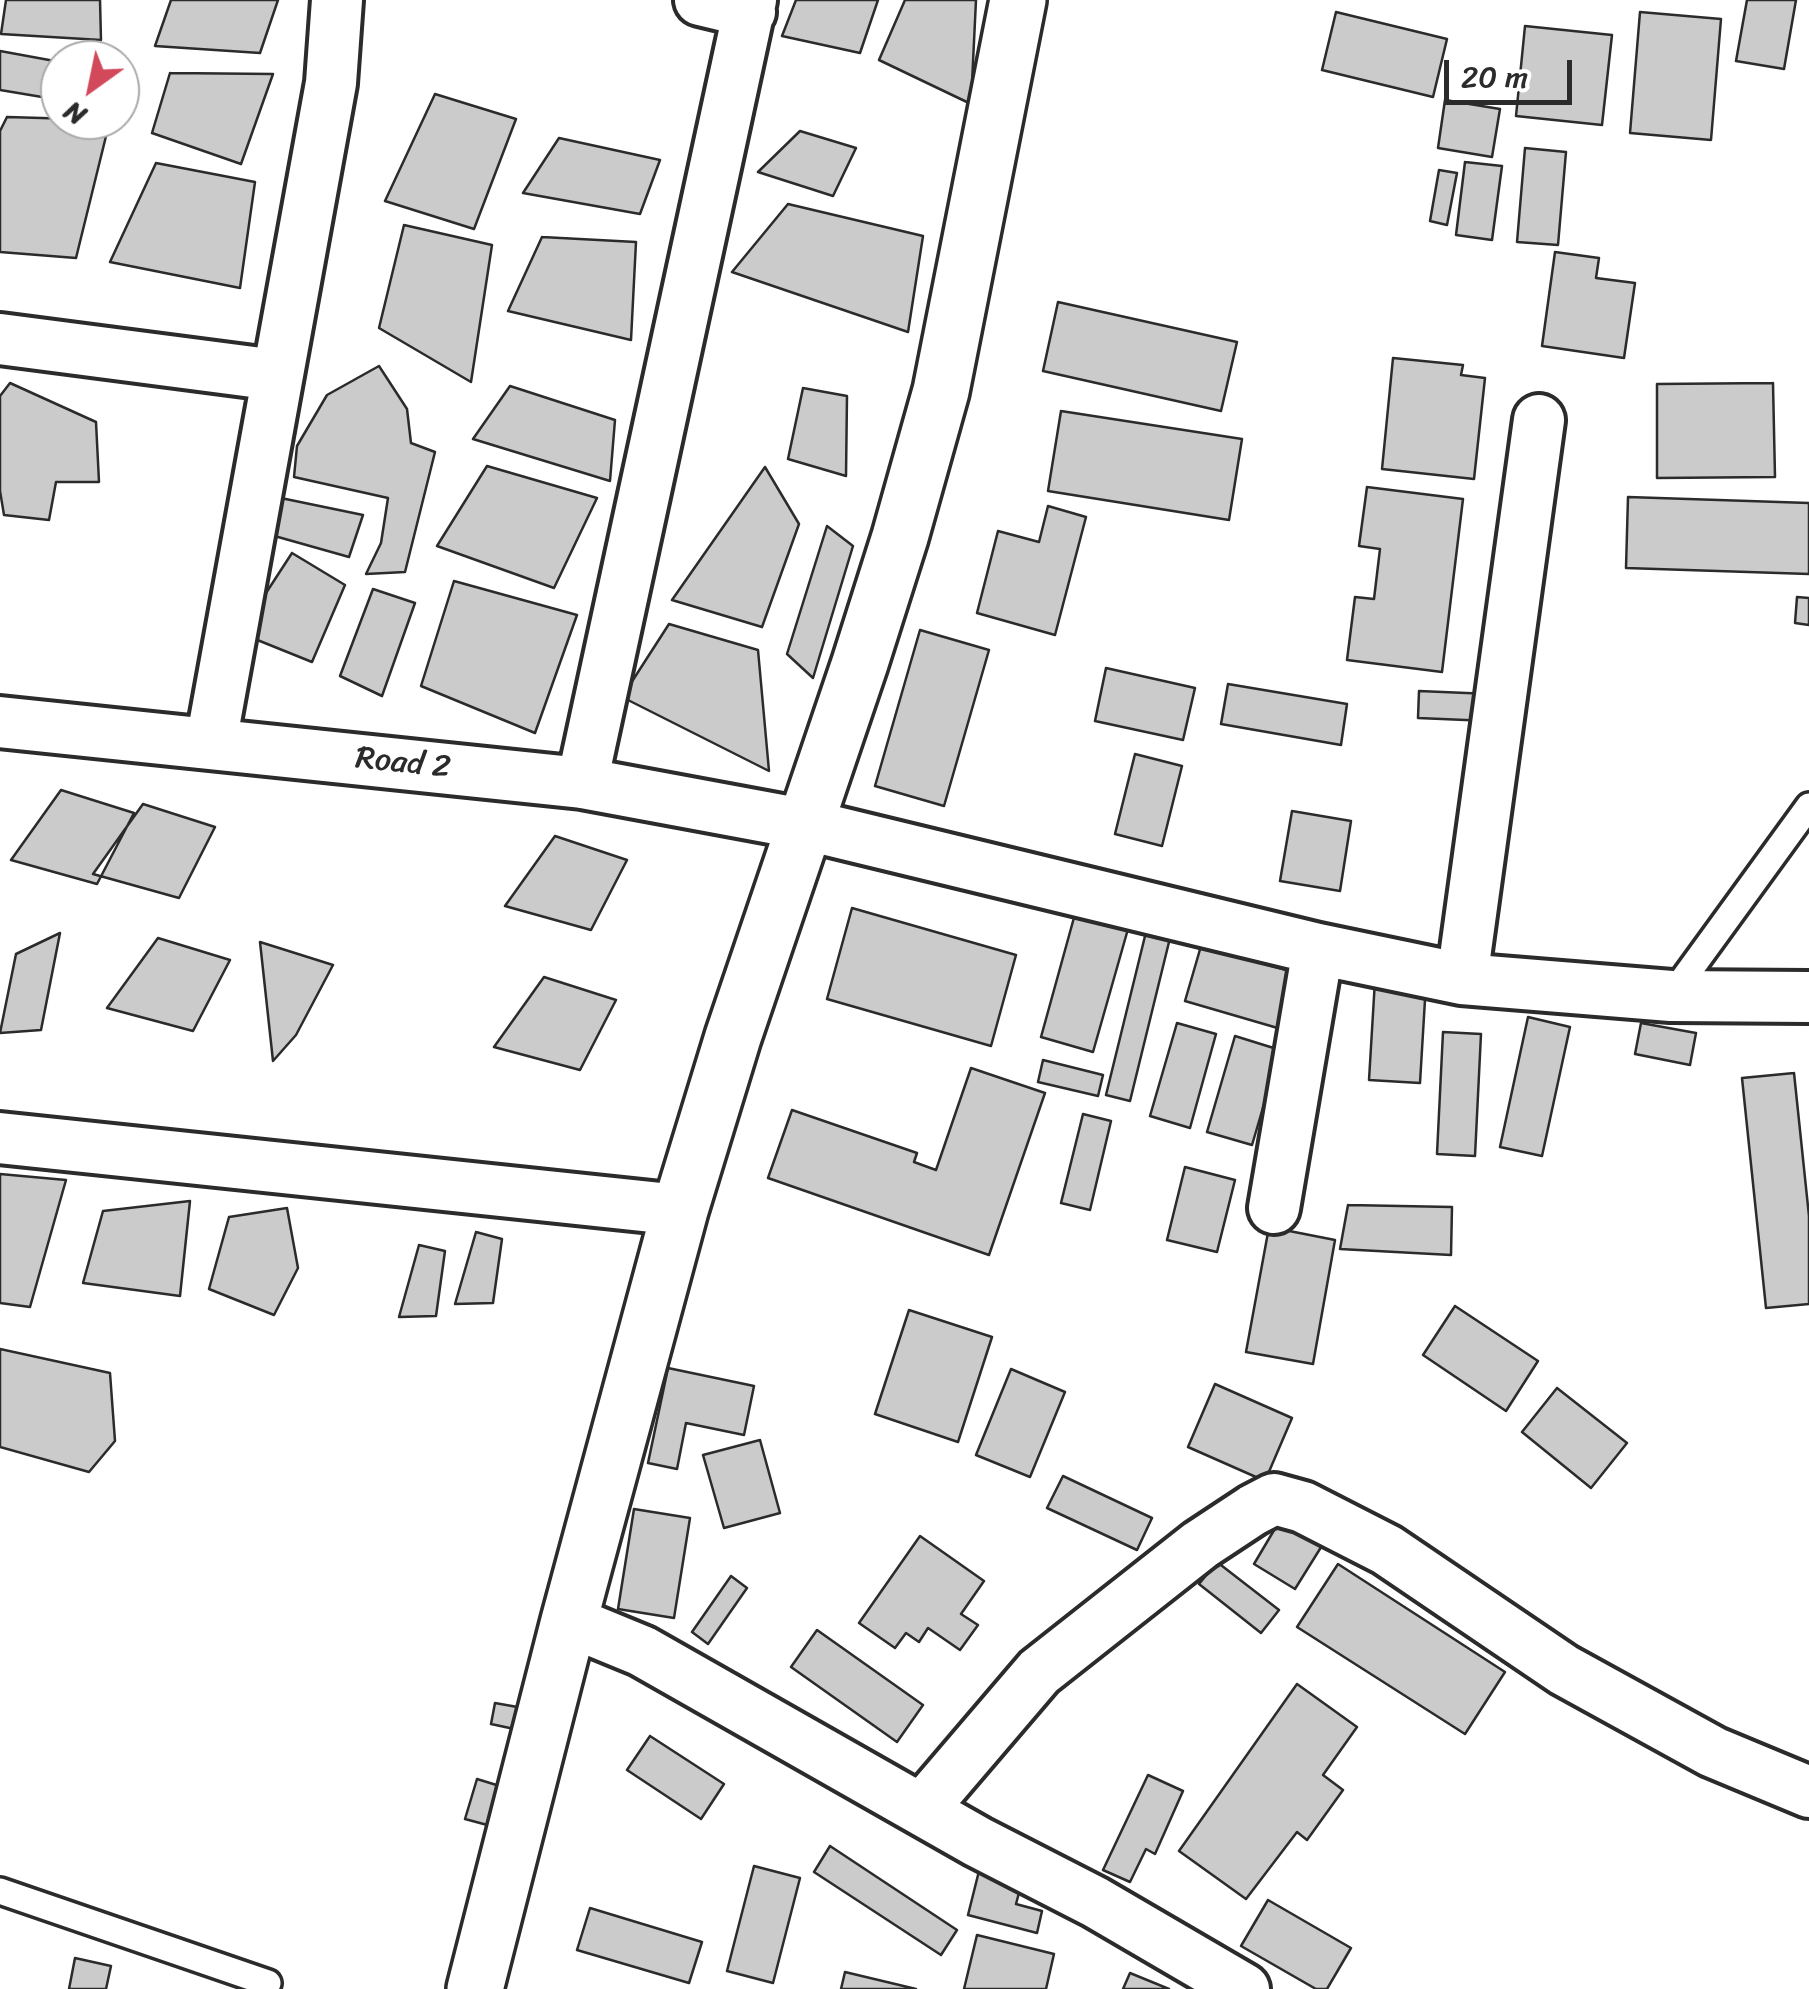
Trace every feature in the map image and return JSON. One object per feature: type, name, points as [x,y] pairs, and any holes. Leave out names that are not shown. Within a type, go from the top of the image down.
[{"type":"street","points":[[211,743],[331,83],[337,0]]},
{"type":"street","points":[[582,783],[750,6],[700,0]]},
{"type":"street","points":[[475,1989],[680,1210],[732,1037],[860,663],[941,390],[1018,0]]},
{"type":"street","points":[[0,339],[276,375]]},
{"type":"street","points":[[1462,979],[1539,420]]},
{"type":"street","name":"Road 2","points":[[0,722],[582,783],[803,824],[1318,949],[1462,979],[1672,996],[1809,997]]},
{"type":"street","points":[[1274,1208],[1318,949]]},
{"type":"street","points":[[0,1138],[680,1210]]},
{"type":"street","points":[[922,1809],[1039,1672],[1200,1545],[1274,1500],[1303,1507],[1387,1550],[1564,1670],[1713,1752],[1809,1792]]},
{"type":"street","points":[[569,1621],[642,1651],[1244,1989]]},
{"type":"lane","points":[[1672,996],[1809,806]]},
{"type":"lane","points":[[1,1894],[268,1983]]},
{"type":"building","points":[[6,0],[100,0],[101,40],[1,34]]},
{"type":"building","points":[[171,0],[278,0],[260,53],[155,46]]},
{"type":"building","points":[[796,0],[878,0],[860,53],[782,36]]},
{"type":"building","points":[[905,0],[976,0],[971,104],[879,60]]},
{"type":"building","points":[[1747,0],[1796,0],[1784,69],[1736,61]]},
{"type":"building","points":[[1336,12],[1447,39],[1433,97],[1322,70]]},
{"type":"building","points":[[1640,12],[1721,19],[1711,140],[1630,133]]},
{"type":"building","points":[[1525,26],[1612,35],[1602,125],[1516,116]]},
{"type":"building","points":[[0,51],[40,58],[40,97],[0,90]]},
{"type":"building","points":[[170,73],[273,74],[241,164],[152,133]]},
{"type":"building","points":[[435,94],[516,119],[474,229],[385,201]]},
{"type":"building","points":[[1445,100],[1500,109],[1492,157],[1438,148]]},
{"type":"building","points":[[7,117],[40,118],[40,140],[105,140],[76,258],[0,252],[0,131]]},
{"type":"building","points":[[800,131],[856,148],[833,196],[758,172]]},
{"type":"building","points":[[559,138],[660,160],[640,214],[523,193]]},
{"type":"building","points":[[1525,148],[1566,152],[1558,245],[1517,242]]},
{"type":"building","points":[[1465,162],[1502,166],[1492,240],[1456,235]]},
{"type":"building","points":[[156,163],[255,182],[240,288],[110,262]]},
{"type":"building","points":[[1439,170],[1457,173],[1447,225],[1430,221]]},
{"type":"building","points":[[788,204],[923,236],[908,332],[732,272]]},
{"type":"building","points":[[404,225],[492,245],[471,382],[379,328]]},
{"type":"building","points":[[542,237],[636,242],[631,340],[508,311]]},
{"type":"building","points":[[1555,252],[1599,258],[1596,278],[1635,283],[1624,358],[1542,346]]},
{"type":"building","points":[[1058,302],[1237,342],[1221,411],[1043,371]]},
{"type":"building","points":[[1393,358],[1463,365],[1461,375],[1485,378],[1474,479],[1382,469]]},
{"type":"building","points":[[379,366],[407,409],[411,443],[435,452],[405,572],[366,574],[381,543],[388,498],[294,477],[297,446],[327,395]]},
{"type":"building","points":[[10,383],[96,422],[99,482],[56,482],[49,520],[4,515],[0,491],[0,396]]},
{"type":"building","points":[[1773,383],[1775,477],[1657,478],[1657,384]]},
{"type":"building","points":[[510,386],[615,420],[610,481],[473,439]]},
{"type":"building","points":[[803,388],[847,396],[846,476],[788,459]]},
{"type":"building","points":[[1061,411],[1242,439],[1229,520],[1048,491]]},
{"type":"building","points":[[487,466],[597,498],[554,588],[437,546]]},
{"type":"building","points":[[765,467],[799,524],[762,627],[672,600]]},
{"type":"building","points":[[1367,487],[1463,499],[1442,672],[1347,660],[1355,597],[1374,599],[1380,549],[1359,546]]},
{"type":"building","points":[[276,497],[363,515],[349,557],[271,535]]},
{"type":"building","points":[[1628,497],[1809,503],[1809,574],[1626,568]]},
{"type":"building","points":[[1048,506],[1086,517],[1055,635],[977,613],[998,531],[1039,542]]},
{"type":"building","points":[[827,526],[853,546],[813,678],[787,654]]},
{"type":"building","points":[[292,553],[345,585],[312,662],[240,633]]},
{"type":"building","points":[[454,581],[577,615],[535,733],[421,686]]},
{"type":"building","points":[[373,589],[415,603],[382,696],[340,676]]},
{"type":"building","points":[[1797,597],[1809,598],[1809,625],[1795,623]]},
{"type":"building","points":[[669,624],[758,650],[769,771],[622,697]]},
{"type":"building","points":[[920,630],[989,650],[944,806],[875,786]]},
{"type":"building","points":[[1106,668],[1195,688],[1183,740],[1095,721]]},
{"type":"building","points":[[1228,684],[1347,704],[1341,745],[1221,724]]},
{"type":"building","points":[[1419,691],[1490,694],[1489,721],[1418,718]]},
{"type":"building","points":[[1135,754],[1182,766],[1162,846],[1115,834]]},
{"type":"building","points":[[61,790],[134,813],[97,884],[11,860]]},
{"type":"building","points":[[143,804],[215,827],[179,898],[93,874]]},
{"type":"building","points":[[1292,811],[1351,821],[1340,891],[1280,881]]},
{"type":"building","points":[[555,836],[627,860],[591,930],[505,906]]},
{"type":"building","points":[[852,908],[1016,955],[991,1046],[827,999]]},
{"type":"building","points":[[1075,914],[1128,929],[1093,1052],[1041,1037]]},
{"type":"building","points":[[1146,932],[1170,938],[1130,1101],[1106,1095]]},
{"type":"building","points":[[60,933],[41,1030],[0,1033],[16,954]]},
{"type":"building","points":[[158,938],[230,960],[193,1031],[107,1008]]},
{"type":"building","points":[[260,942],[333,965],[296,1035],[273,1061]]},
{"type":"building","points":[[1201,946],[1297,973],[1281,1029],[1185,1001]]},
{"type":"building","points":[[544,977],[616,1000],[580,1070],[494,1047]]},
{"type":"building","points":[[1375,980],[1426,983],[1420,1083],[1369,1080]]},
{"type":"building","points":[[1528,1017],[1570,1027],[1542,1156],[1500,1147]]},
{"type":"building","points":[[1177,1023],[1216,1034],[1190,1128],[1150,1116]]},
{"type":"building","points":[[1641,1023],[1696,1033],[1690,1065],[1635,1054]]},
{"type":"building","points":[[1443,1032],[1481,1034],[1475,1156],[1437,1154]]},
{"type":"building","points":[[1235,1036],[1280,1050],[1252,1145],[1207,1132]]},
{"type":"building","points":[[1043,1060],[1103,1075],[1098,1096],[1038,1082]]},
{"type":"building","points":[[971,1068],[1045,1093],[989,1255],[768,1178],[792,1110],[917,1153],[914,1162],[936,1170]]},
{"type":"building","points":[[1794,1073],[1809,1216],[1809,1304],[1766,1308],[1742,1078]]},
{"type":"building","points":[[1083,1114],[1111,1121],[1090,1210],[1061,1203]]},
{"type":"building","points":[[1185,1167],[1235,1180],[1217,1252],[1167,1240]]},
{"type":"building","points":[[0,1174],[66,1180],[30,1307],[0,1303]]},
{"type":"building","points":[[190,1201],[180,1296],[83,1283],[103,1211]]},
{"type":"building","points":[[1348,1205],[1452,1207],[1451,1255],[1340,1249]]},
{"type":"building","points":[[287,1208],[298,1268],[274,1315],[209,1289],[229,1217]]},
{"type":"building","points":[[1269,1227],[1335,1240],[1313,1364],[1246,1352]]},
{"type":"building","points":[[476,1232],[502,1239],[493,1303],[455,1304]]},
{"type":"building","points":[[419,1245],[445,1251],[436,1316],[399,1317]]},
{"type":"building","points":[[1455,1306],[1538,1361],[1506,1411],[1423,1355]]},
{"type":"building","points":[[909,1310],[992,1337],[958,1442],[875,1414]]},
{"type":"building","points":[[0,1349],[110,1373],[115,1441],[89,1472],[0,1447]]},
{"type":"building","points":[[668,1368],[754,1386],[744,1435],[686,1423],[677,1469],[648,1463]]},
{"type":"building","points":[[1011,1369],[1065,1392],[1030,1477],[976,1455]]},
{"type":"building","points":[[1215,1384],[1292,1418],[1265,1481],[1188,1447]]},
{"type":"building","points":[[1557,1388],[1627,1443],[1591,1488],[1522,1432]]},
{"type":"building","points":[[760,1440],[780,1513],[724,1528],[703,1455]]},
{"type":"building","points":[[1063,1476],[1152,1518],[1137,1550],[1047,1508]]},
{"type":"building","points":[[634,1509],[690,1518],[674,1618],[618,1609]]},
{"type":"building","points":[[1286,1510],[1328,1536],[1295,1589],[1254,1564]]},
{"type":"building","points":[[920,1536],[984,1581],[961,1614],[978,1625],[960,1650],[928,1628],[919,1642],[906,1633],[895,1648],[859,1623]]},
{"type":"building","points":[[1217,1562],[1279,1610],[1261,1633],[1199,1584]]},
{"type":"building","points":[[1338,1564],[1505,1672],[1465,1734],[1297,1627]]},
{"type":"building","points":[[731,1576],[747,1588],[708,1644],[692,1632]]},
{"type":"building","points":[[817,1630],[923,1705],[897,1742],[791,1667]]},
{"type":"building","points":[[1297,1684],[1357,1727],[1323,1775],[1343,1790],[1307,1840],[1297,1832],[1246,1899],[1179,1851]]},
{"type":"building","points":[[495,1703],[523,1708],[519,1730],[491,1724]]},
{"type":"building","points":[[650,1736],[724,1784],[701,1819],[627,1770]]},
{"type":"building","points":[[1148,1775],[1183,1791],[1155,1854],[1146,1849],[1130,1882],[1103,1870]]},
{"type":"building","points":[[477,1779],[503,1787],[491,1826],[465,1819]]},
{"type":"building","points":[[830,1846],[957,1930],[941,1955],[814,1872]]},
{"type":"building","points":[[981,1863],[1024,1874],[1016,1904],[1042,1911],[1037,1933],[968,1915]]},
{"type":"building","points":[[754,1866],[800,1878],[773,1983],[727,1971]]},
{"type":"building","points":[[1268,1900],[1351,1948],[1327,1989],[1316,1989],[1241,1946]]},
{"type":"building","points":[[590,1908],[702,1942],[689,1983],[577,1950]]},
{"type":"building","points":[[977,1935],[1054,1954],[1046,1989],[964,1989]]},
{"type":"building","points":[[75,1958],[111,1966],[106,1989],[69,1989]]},
{"type":"building","points":[[845,1972],[916,1989],[841,1989]]},
{"type":"building","points":[[1130,1973],[1169,1989],[1123,1989]]}]
